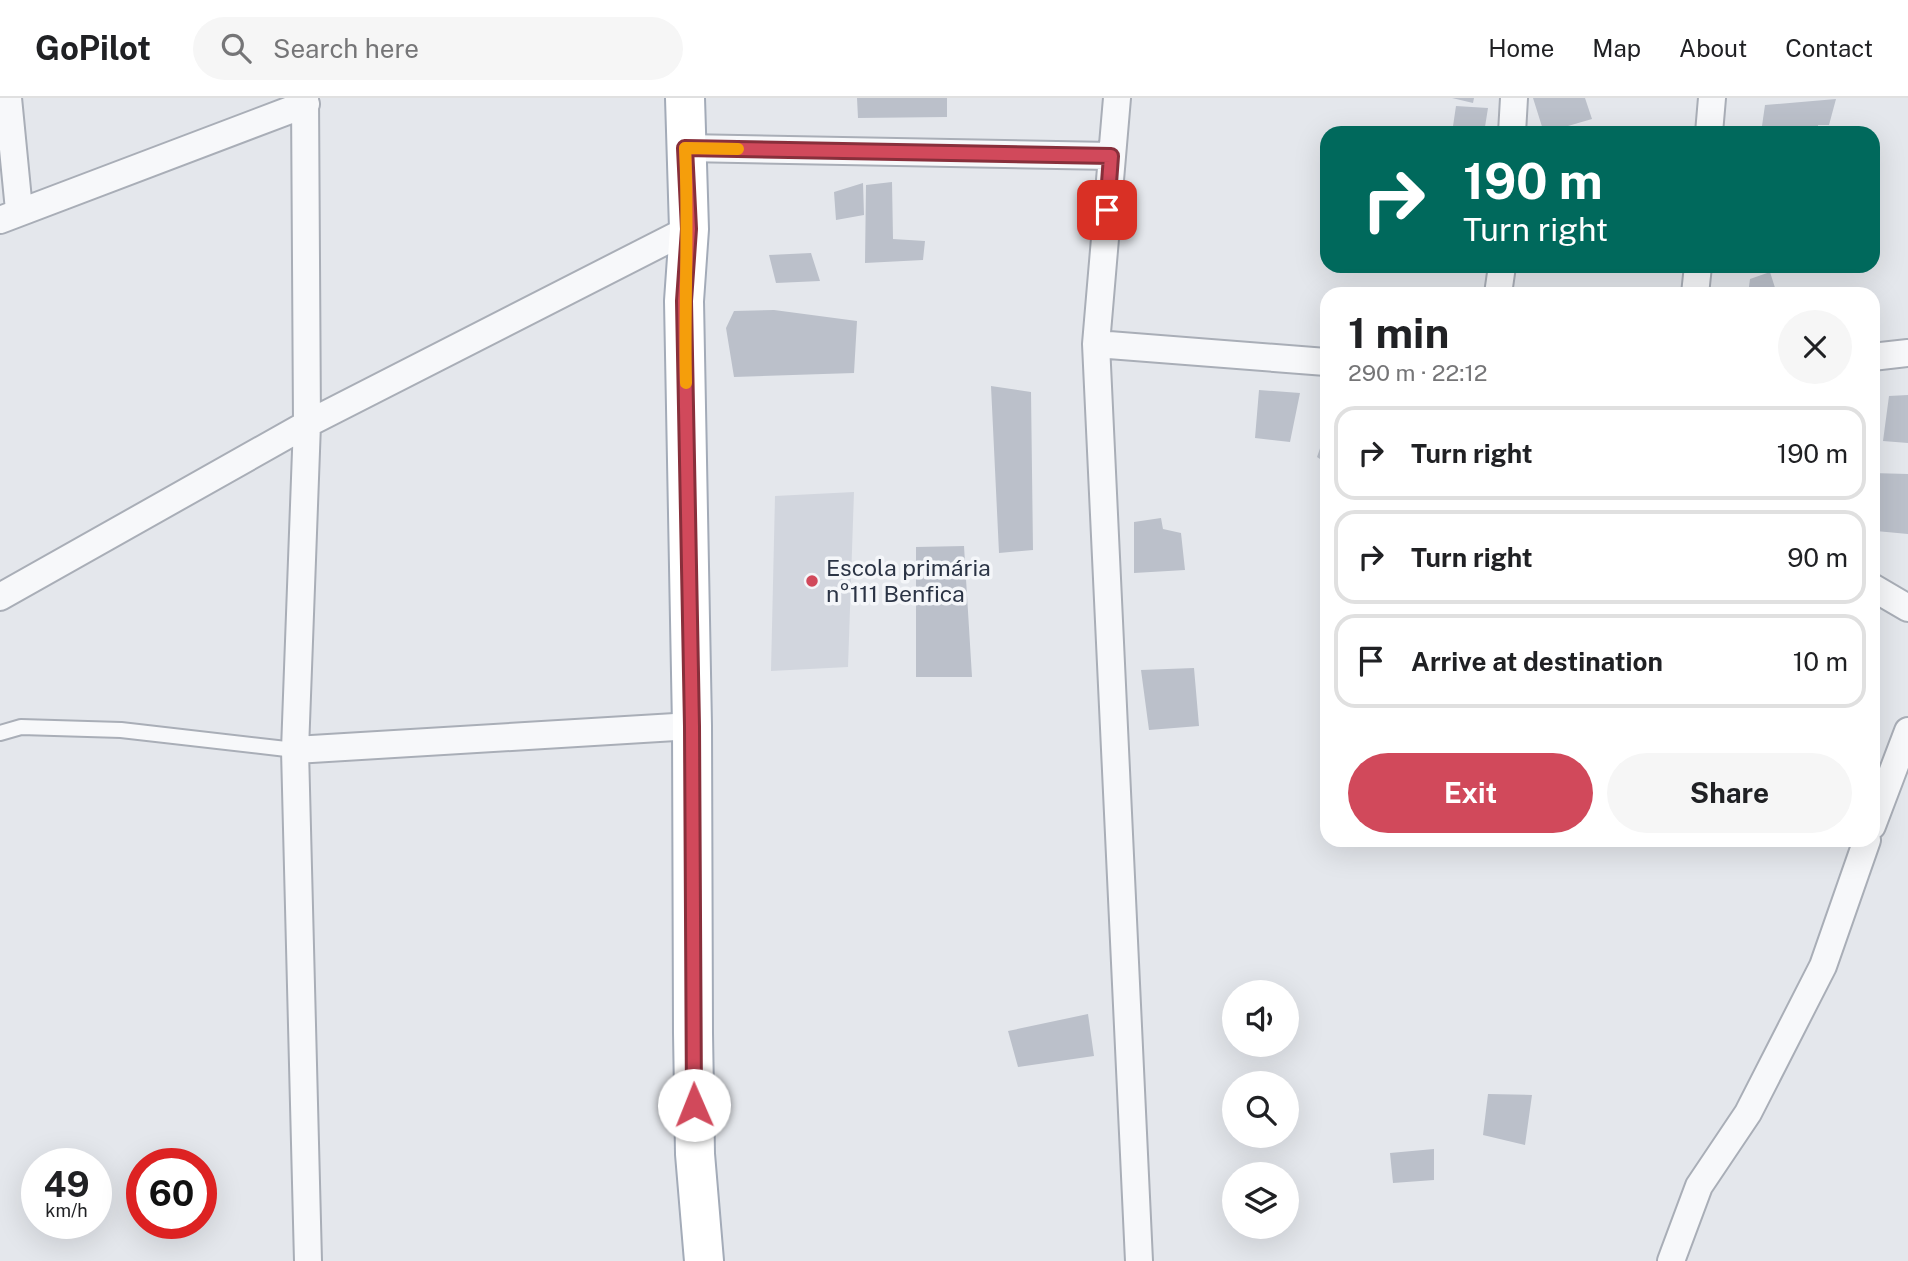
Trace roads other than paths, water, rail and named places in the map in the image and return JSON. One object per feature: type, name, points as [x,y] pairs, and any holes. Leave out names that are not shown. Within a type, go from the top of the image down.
[{"type":"main road","points":[[685,98],[689,229],[684,301],[692,726],[695,1154],[704,1261]]},
{"type":"street","points":[[8,98],[10,215],[305,101],[307,424],[295,750],[308,1261]]},
{"type":"street","points":[[1117,98],[1096,344],[1139,1261]]},
{"type":"street","points":[[1512,126],[1514,98]]},
{"type":"street","points":[[1710,126],[1712,98]]},
{"type":"street","points":[[685,148],[1111,156]]},
{"type":"street","points":[[0,597],[307,424],[689,229]]},
{"type":"street","points":[[1096,344],[1320,362]]},
{"type":"street","points":[[1880,356],[1908,353]]},
{"type":"street","points":[[1880,592],[1908,608]]},
{"type":"street","points":[[295,750],[692,726]]},
{"type":"street","points":[[1880,805],[1908,731]]},
{"type":"street","points":[[1671,1261],[1699,1186],[1748,1113],[1823,966],[1865,847]]},
{"type":"lane","points":[[0,733],[21,727],[121,730],[295,750]]},
{"type":"place","name":"Escola primária n°111 Benfica","points":[[812,581]]}]
